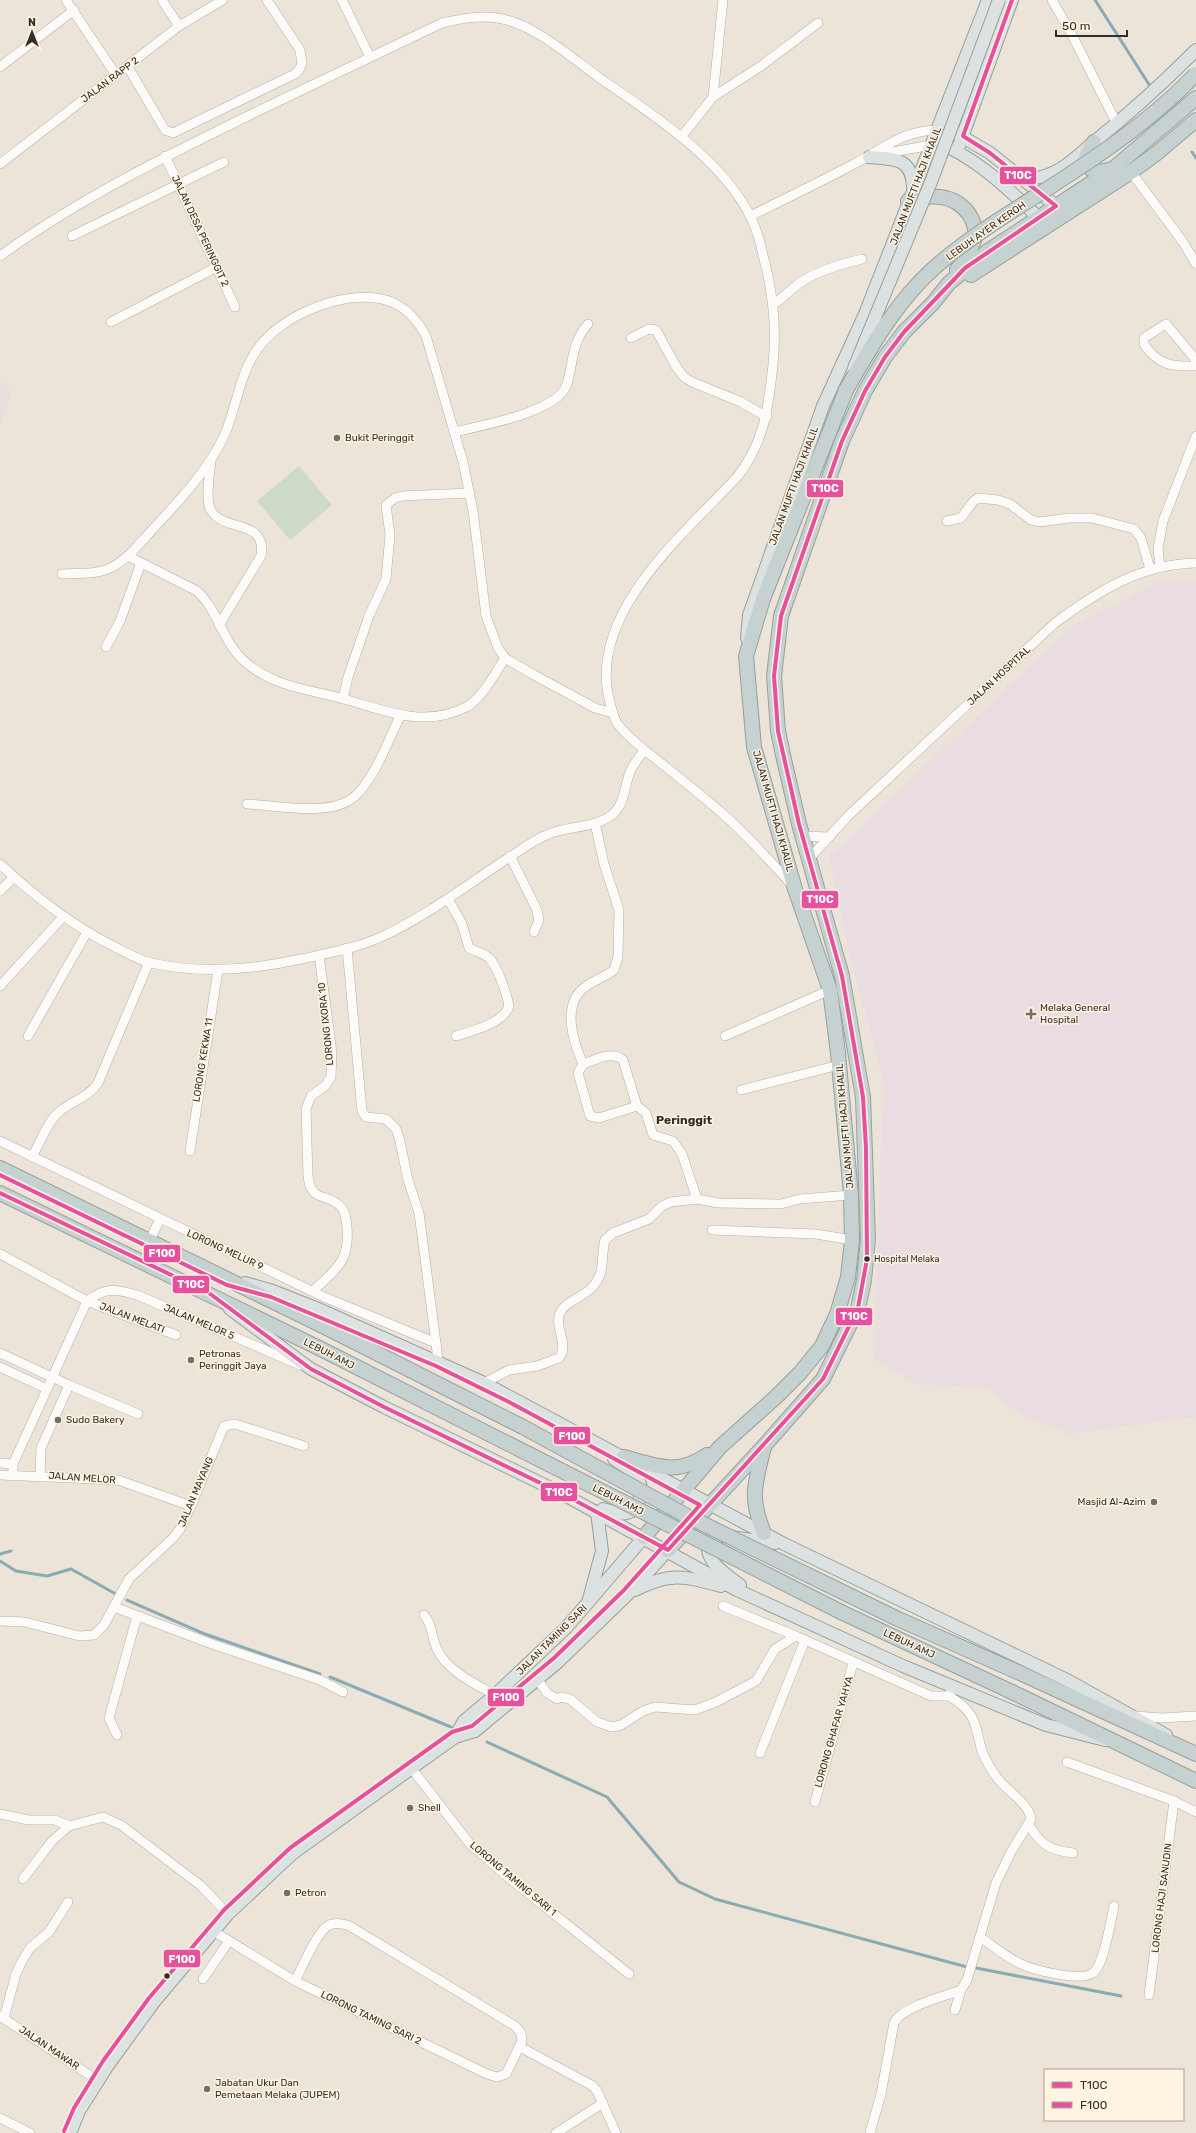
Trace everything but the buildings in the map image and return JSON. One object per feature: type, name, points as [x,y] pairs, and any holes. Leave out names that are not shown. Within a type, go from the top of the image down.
[{"type":"highway","name":"LEBUH AYER KEROH","points":[[746,656],[762,599],[846,390],[885,325],[910,293],[934,268],[959,247],[1119,141],[1171,99],[1196,74]]},
{"type":"highway","points":[[948,282],[988,251],[1114,168],[1196,98]]},
{"type":"highway","points":[[933,303],[988,263],[1096,197],[1157,153],[1196,120]]},
{"type":"highway","points":[[1094,142],[1086,156],[1091,169],[1101,172],[1114,168]]},
{"type":"highway","points":[[911,194],[948,198],[963,206],[973,220],[974,240],[933,303]]},
{"type":"highway","name":"JALAN MUFTI HAJI KHALIL","points":[[668,1550],[765,1445],[823,1379],[858,1308],[867,1259],[867,1177],[861,1089],[842,976],[808,860],[778,731],[774,676],[776,647],[780,616],[842,441],[865,391],[885,357],[904,332],[933,303]]},
{"type":"highway","name":"JALAN MUFTI HAJI KHALIL","points":[[644,1537],[720,1447],[776,1397],[800,1373],[822,1346],[837,1314],[848,1278],[852,1240],[851,1195],[839,1065],[830,990],[795,889],[754,747],[746,656]]},
{"type":"highway","name":"LEBUH AMJ","points":[[0,1168],[150,1240],[523,1427],[687,1516],[898,1619],[1195,1753]]},
{"type":"highway","name":"LEBUH AMJ","points":[[0,1193],[209,1293],[843,1613],[1118,1742],[1196,1781]]},
{"type":"highway","points":[[764,1533],[754,1504],[754,1487],[765,1445]]},
{"type":"highway","points":[[624,1457],[665,1468],[677,1468],[697,1462],[720,1447]]},
{"type":"main road","name":"JALAN MUFTI HAJI KHALIL","points":[[746,656],[749,615],[823,406],[865,314],[988,0]]},
{"type":"main road","points":[[846,390],[866,337],[931,182],[999,0]]},
{"type":"main road","points":[[957,151],[1012,0]]},
{"type":"main road","points":[[1015,172],[1030,177],[1040,177],[1056,171],[1152,94],[1196,50]]},
{"type":"main road","points":[[938,130],[953,131],[963,136],[1015,172],[1056,206]]},
{"type":"main road","points":[[931,145],[948,146],[957,151],[993,176],[1038,217]]},
{"type":"main road","points":[[869,156],[901,161],[907,166],[911,172],[911,194]]},
{"type":"main road","points":[[230,1280],[273,1291],[316,1308],[438,1361],[484,1383],[784,1544],[1069,1681],[1134,1716],[1195,1753]]},
{"type":"main road","points":[[209,1293],[311,1369],[384,1407],[562,1493],[668,1550],[737,1590],[889,1660],[951,1691],[1046,1725],[1095,1739],[1118,1742]]},
{"type":"main road","points":[[562,1493],[619,1514],[629,1513],[636,1508],[640,1498],[641,1487],[639,1479],[632,1472],[566,1427]]},
{"type":"main road","points":[[587,1605],[602,1552],[597,1512]]},
{"type":"main road","points":[[756,1599],[712,1562],[707,1551],[708,1542],[716,1536],[723,1536],[784,1544]]},
{"type":"main road","name":"JALAN TAMING SARI","points":[[455,1737],[464,1721],[495,1695],[587,1605],[644,1537]]},
{"type":"main road","name":"JALAN TAMING SARI","points":[[70,2133],[79,2111],[97,2080],[154,2002],[228,1914],[293,1853],[455,1737],[475,1731],[538,1680],[628,1594],[668,1550]]},
{"type":"main road","points":[[628,1594],[660,1578],[675,1577],[692,1578],[737,1590]]},
{"type":"street","points":[[66,0],[116,75]]},
{"type":"street","points":[[162,0],[179,26]]},
{"type":"street","name":"JALAN RAPP 2","points":[[0,164],[128,67],[179,26],[223,0]]},
{"type":"street","points":[[128,67],[165,130],[174,133],[295,74],[302,64],[300,50],[267,0]]},
{"type":"street","points":[[342,0],[370,57]]},
{"type":"street","points":[[713,97],[723,0]]},
{"type":"street","points":[[1052,0],[1071,33],[1116,124]]},
{"type":"street","points":[[0,67],[74,10]]},
{"type":"street","points":[[0,256],[31,233],[80,203],[165,156],[442,23],[476,17],[499,18],[537,34],[682,136],[736,194],[750,216],[761,246],[774,304],[774,345],[767,417],[762,434],[748,463],[738,476],[651,570],[636,590],[622,614],[611,641],[608,658],[607,687],[612,713],[624,732],[723,814],[762,852],[795,889]]},
{"type":"street","points":[[682,136],[713,97],[761,66],[818,22]]},
{"type":"street","points":[[750,216],[869,156],[902,136],[921,130],[938,130]]},
{"type":"street","points":[[869,156],[931,145]]},
{"type":"street","name":"JALAN DESA PERINGGIT 2","points":[[165,156],[235,307]]},
{"type":"street","points":[[72,236],[177,183],[224,162]]},
{"type":"street","points":[[1131,172],[1183,242],[1196,264]]},
{"type":"street","points":[[774,304],[799,284],[819,273],[840,264],[862,259]]},
{"type":"street","points":[[111,322],[217,267]]},
{"type":"street","points":[[62,574],[108,569],[128,556],[190,488],[211,459],[225,434],[248,365],[258,347],[272,331],[290,319],[312,308],[340,300],[372,298],[390,302],[418,322],[426,336],[470,493],[486,616],[494,638],[505,658],[595,708],[612,713]]},
{"type":"street","points":[[454,432],[521,415],[541,408],[556,398],[567,387],[577,340],[581,332],[588,324]]},
{"type":"street","points":[[1196,360],[1166,324],[1144,338],[1145,346],[1158,360],[1165,364],[1196,366]]},
{"type":"street","points":[[631,338],[649,329],[656,330],[677,368],[684,377],[692,382],[740,402],[767,417]]},
{"type":"street","points":[[1160,567],[1158,548],[1163,521],[1196,436]]},
{"type":"street","points":[[211,459],[208,495],[212,512],[218,517],[252,531],[259,537],[262,547],[261,556],[219,626]]},
{"type":"street","points":[[343,699],[348,677],[369,616],[386,579],[390,535],[386,505],[395,498],[402,496],[470,493]]},
{"type":"street","points":[[947,521],[961,518],[973,502],[978,498],[998,500],[1010,504],[1030,520],[1039,522],[1070,518],[1092,518],[1134,529],[1141,538],[1150,569]]},
{"type":"street","points":[[128,556],[196,591],[212,610],[219,626],[234,650],[257,672],[289,687],[343,699],[400,716],[426,718],[442,716],[470,705],[479,696],[505,658]]},
{"type":"street","points":[[106,647],[120,621],[141,563]]},
{"type":"street","name":"JALAN HOSPITAL","points":[[808,860],[848,816],[1055,623],[1089,598],[1115,583],[1150,569],[1196,563]]},
{"type":"street","points":[[247,804],[322,807],[337,805],[350,800],[359,791],[378,763],[400,716]]},
{"type":"street","points":[[0,864],[62,917],[87,932],[149,962],[179,968],[218,970],[252,968],[319,955],[381,937],[448,899],[510,856],[549,834],[572,827],[596,823],[608,818],[616,810],[630,772],[644,750]]},
{"type":"street","points":[[583,1064],[572,1033],[572,1006],[579,992],[586,986],[614,970],[618,957],[619,910],[604,864],[596,823]]},
{"type":"street","points":[[802,836],[829,837]]},
{"type":"street","points":[[510,856],[537,910],[539,920],[534,932]]},
{"type":"street","points":[[0,891],[14,877]]},
{"type":"street","points":[[448,899],[462,924],[469,948],[489,958],[494,964],[507,996],[509,1007],[500,1018],[486,1026],[456,1036]]},
{"type":"street","points":[[0,986],[62,917]]},
{"type":"street","points":[[28,1036],[87,932]]},
{"type":"street","points":[[347,948],[362,1111],[366,1117],[386,1119],[391,1123],[399,1137],[408,1180],[419,1213],[438,1361]]},
{"type":"street","name":"LORONG IXORA 10","points":[[313,1291],[338,1267],[344,1257],[347,1245],[344,1212],[336,1203],[314,1193],[309,1186],[308,1176],[306,1109],[311,1096],[325,1086],[331,1076],[332,1053],[319,955]]},
{"type":"street","points":[[32,1157],[58,1113],[93,1092],[149,962]]},
{"type":"street","name":"LORONG KEKWA 11","points":[[190,1151],[203,1054],[218,970]]},
{"type":"street","points":[[725,1036],[830,990]]},
{"type":"street","points":[[637,1106],[599,1118],[590,1116],[578,1073],[583,1064],[612,1055],[618,1056],[623,1060],[637,1106],[646,1113],[653,1135],[673,1141],[682,1154],[697,1199]]},
{"type":"street","points":[[740,1090],[839,1065]]},
{"type":"street","name":"LORONG MELUR 9","points":[[0,1141],[324,1297],[436,1343]]},
{"type":"street","points":[[484,1383],[509,1370],[537,1366],[559,1358],[563,1349],[559,1316],[562,1309],[568,1304],[589,1292],[600,1277],[605,1240],[613,1233],[649,1219],[662,1206],[671,1202],[697,1199],[718,1203],[755,1205],[781,1204],[800,1199],[851,1195]]},
{"type":"street","points":[[150,1240],[160,1219]]},
{"type":"street","points":[[712,1230],[816,1234],[852,1240]]},
{"type":"street","name":"JALAN MELATI","points":[[0,1254],[88,1301],[176,1335]]},
{"type":"street","name":"JALAN MELOR 5","points":[[88,1301],[97,1293],[109,1290],[123,1291],[137,1295],[311,1369]]},
{"type":"street","points":[[316,1308],[324,1297]]},
{"type":"street","points":[[13,1475],[13,1464],[88,1301]]},
{"type":"street","points":[[0,1353],[69,1385],[138,1414]]},
{"type":"street","points":[[0,1367],[47,1389]]},
{"type":"street","name":"JALAN MELOR","points":[[40,1476],[41,1448],[69,1385]]},
{"type":"street","name":"JALAN MAYANG","points":[[0,1621],[25,1622],[86,1637],[94,1635],[100,1631],[129,1579],[173,1538],[192,1506],[224,1426],[235,1424],[304,1446]]},
{"type":"street","points":[[0,1463],[13,1464]]},
{"type":"street","name":"JALAN MELOR","points":[[0,1475],[118,1480],[192,1506]]},
{"type":"street","points":[[723,1606],[806,1640],[853,1663],[930,1696],[951,1691],[971,1713],[977,1725],[981,1748],[996,1777],[1027,1808],[1031,1819],[1029,1825],[1011,1852],[996,1883],[967,1980],[961,1990],[955,2010]]},
{"type":"street","points":[[114,1607],[307,1676],[343,1692]]},
{"type":"street","points":[[424,1615],[429,1620],[433,1637],[441,1656],[448,1664],[495,1695]]},
{"type":"street","points":[[117,1735],[109,1718],[137,1616]]},
{"type":"street","points":[[538,1680],[547,1693],[557,1698],[561,1697],[570,1699],[597,1722],[612,1727],[621,1725],[643,1711],[655,1707],[695,1710],[716,1702],[756,1681],[775,1649],[796,1636]]},
{"type":"street","points":[[760,1753],[806,1640]]},
{"type":"street","name":"LORONG GHAFAR YAHYA","points":[[814,1802],[853,1663]]},
{"type":"street","points":[[1134,1716],[1162,1718],[1196,1716]]},
{"type":"street","points":[[1067,1762],[1174,1801],[1196,1812]]},
{"type":"street","name":"LORONG TAMING SARI 1","points":[[412,1769],[470,1844],[508,1878],[629,1974]]},
{"type":"street","name":"LORONG HAJI SANUDIN","points":[[1149,1995],[1174,1801]]},
{"type":"street","points":[[0,1814],[28,1820],[55,1820],[69,1826]]},
{"type":"street","points":[[23,1879],[52,1841],[69,1826],[103,1817],[122,1825],[200,1885],[228,1914]]},
{"type":"street","points":[[1029,1825],[1041,1843],[1063,1852],[1073,1853]]},
{"type":"street","points":[[2,2017],[16,1974],[22,1961],[30,1948],[49,1932],[68,1902]]},
{"type":"street","points":[[980,1937],[1010,1958],[1035,1969],[1070,1976],[1089,1975],[1094,1972],[1105,1948],[1114,1906]]},
{"type":"street","points":[[295,1981],[322,1932],[328,1926],[337,1923],[348,1925],[515,2026],[522,2041],[520,2047],[593,2086],[603,2103],[616,2133]]},
{"type":"street","name":"LORONG TAMING SARI 2","points":[[213,1931],[295,1981],[487,2074],[497,2077],[506,2074],[520,2047]]},
{"type":"street","points":[[203,1979],[229,1941]]},
{"type":"street","points":[[870,2133],[881,2094],[894,2023],[898,2017],[907,2011],[961,1990]]},
{"type":"street","name":"JALAN MAWAR","points":[[2,2017],[97,2080]]},
{"type":"street","points":[[556,2133],[603,2103]]},
{"type":"street","points":[[0,2118],[30,2133]]},
{"type":"shaded area","points":[[0,379],[11,393],[0,427]]},
{"type":"shaded area","name":"Melaka General Hospital","points":[[1161,580],[1196,580],[1196,1417],[1069,1434],[1024,1416],[985,1388],[914,1384],[874,1358],[883,1082],[848,946],[829,858],[1069,628]]},
{"type":"green space","points":[[299,466],[332,505],[290,540],[257,501]]},
{"type":"waterway","points":[[1095,0],[1150,86]]},
{"type":"waterway","points":[[1192,152],[1196,158]]},
{"type":"waterway","points":[[0,1554],[11,1551]]},
{"type":"waterway","points":[[0,1561],[16,1571],[47,1576],[71,1569],[114,1593]]},
{"type":"waterway","points":[[127,1600],[205,1634],[320,1674]]},
{"type":"waterway","points":[[330,1677],[451,1727]]},
{"type":"waterway","points":[[487,1742],[607,1797],[679,1882],[715,1899],[967,1967]]},
{"type":"waterway","points":[[976,1968],[1121,1996]]},
{"type":"transit line","name":"T10C","points":[[0,1193],[209,1293],[311,1369],[384,1407],[561,1493],[668,1550],[823,1379],[858,1308],[867,1259],[866,1148],[863,1097],[842,976],[799,824],[778,731],[774,676],[781,616],[842,441],[865,391],[885,357],[904,332],[965,268],[1056,206],[990,153],[963,136],[1012,0]]},
{"type":"transit line","name":"F100","points":[[0,1175],[227,1285],[271,1297],[436,1366],[509,1402],[700,1505],[624,1590],[554,1658],[472,1726],[452,1732],[290,1848],[224,1910],[149,1998],[103,2061],[74,2108],[64,2131]]},
{"type":"place","name":"Bukit Peringgit","points":[[337,438]]},
{"type":"place","name":"Melaka General Hospital","points":[[1031,1014]]},
{"type":"place","name":"Hospital Melaka","points":[[867,1259]]},
{"type":"place","name":"Petronas Peringgit Jaya","points":[[191,1360]]},
{"type":"place","name":"Sudo Bakery","points":[[58,1420]]},
{"type":"place","name":"Masjid Al-Azim","points":[[1154,1502]]},
{"type":"place","name":"Shell","points":[[410,1808]]},
{"type":"place","name":"Petron","points":[[287,1893]]},
{"type":"place","name":"Jabatan Ukur Dan Pemetaan Melaka (JUPEM)","points":[[207,2089]]},
{"type":"district","name":"Peringgit","points":[[684,1120]]}]
